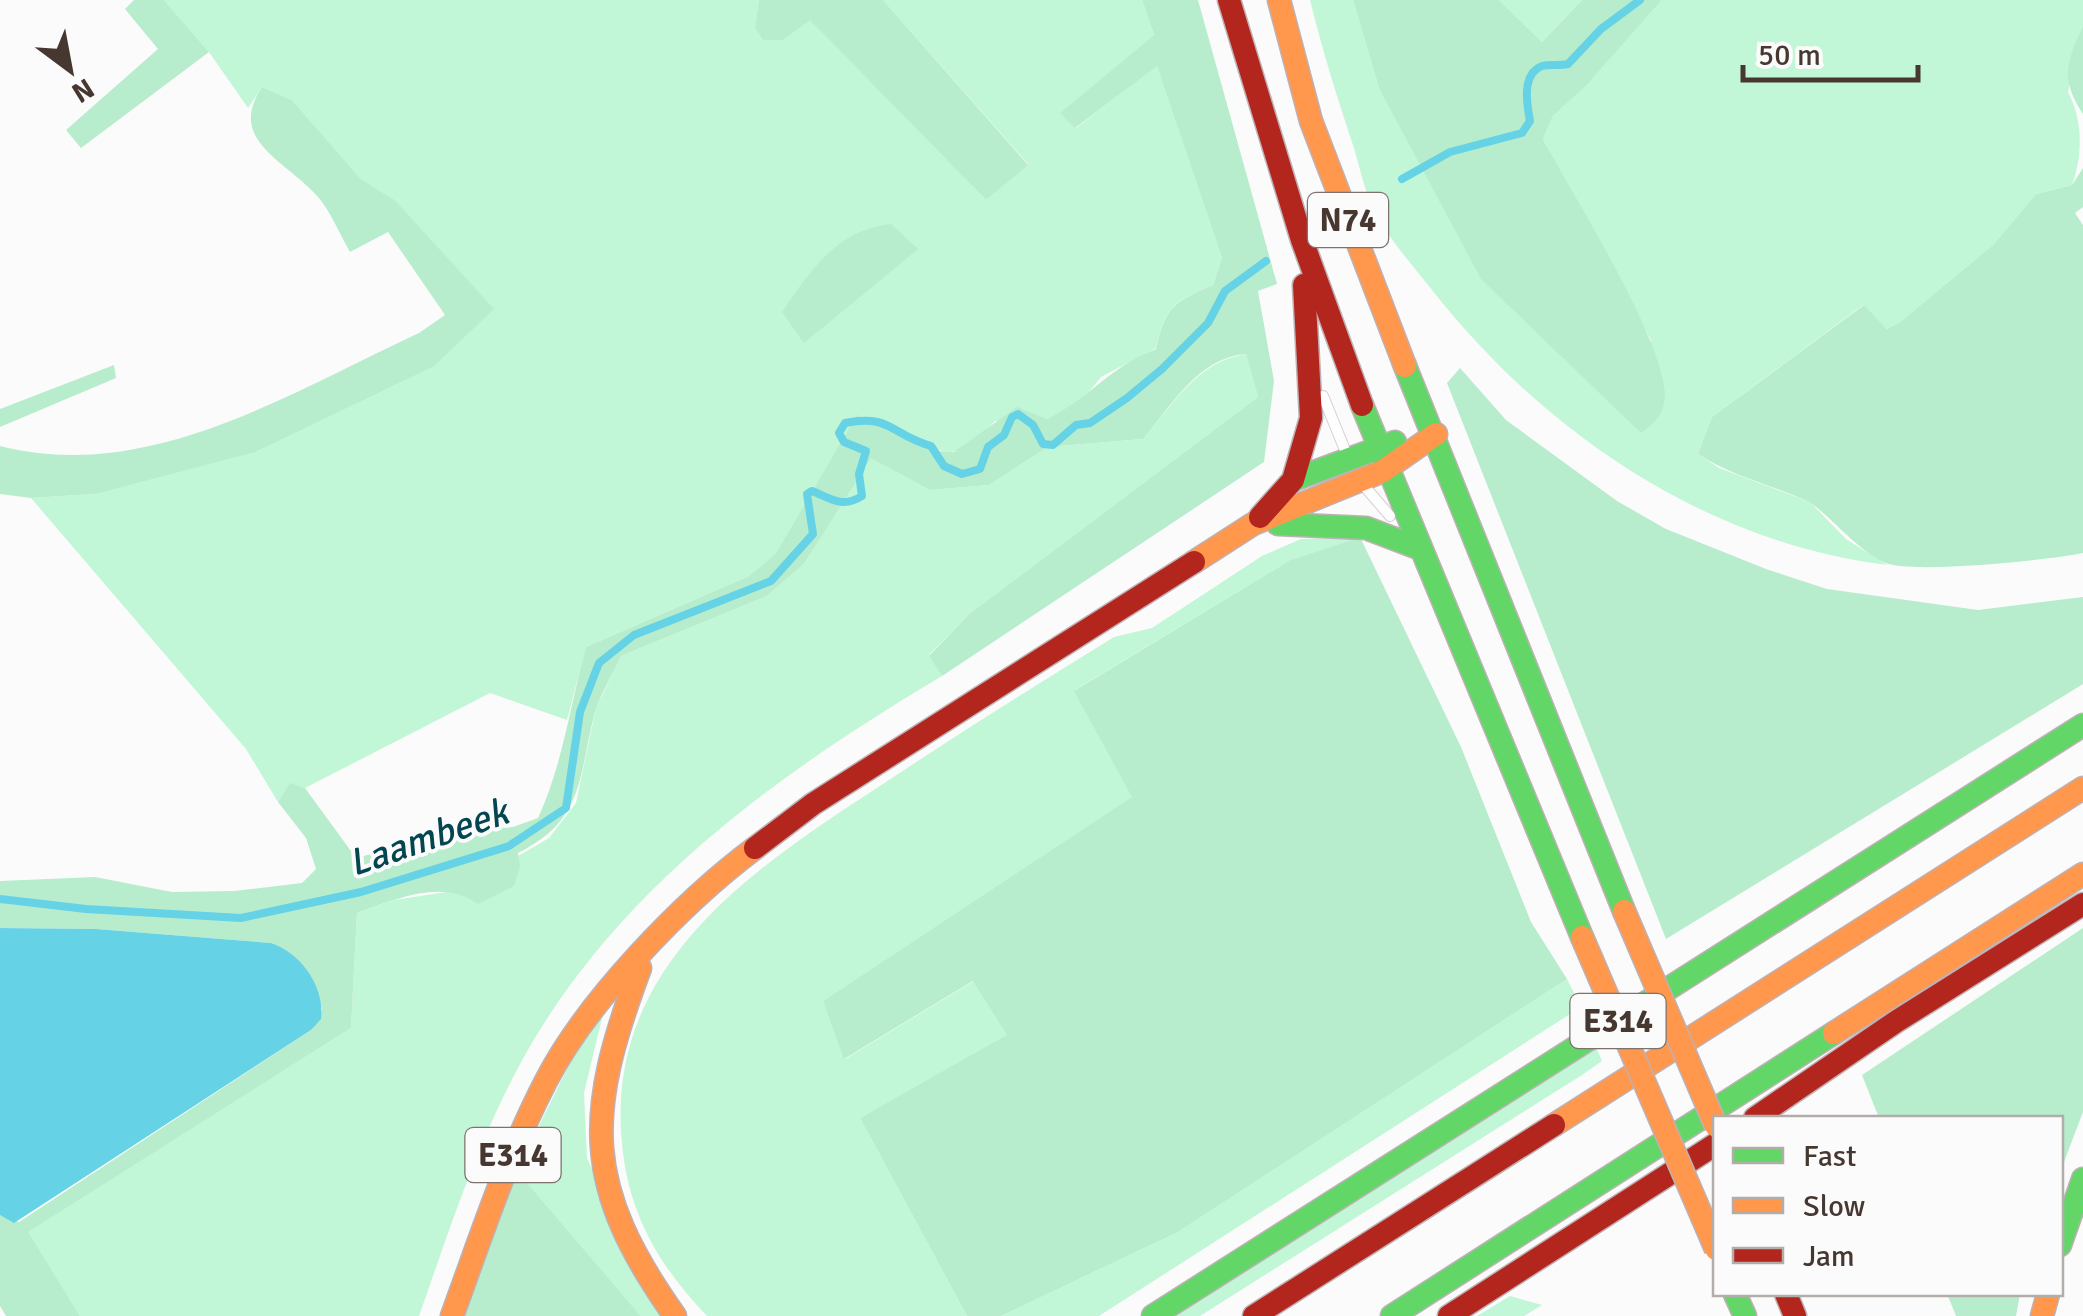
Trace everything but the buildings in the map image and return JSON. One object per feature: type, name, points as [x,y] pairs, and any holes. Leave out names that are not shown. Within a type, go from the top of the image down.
[{"type":"highway","name":"N74","points":[[1229,0],[1260,121],[1383,471],[1713,1242]]},
{"type":"highway","name":"N74","points":[[1279,0],[1311,121],[1624,911],[1713,1119]]},
{"type":"highway","name":"N74","points":[[1302,248],[1310,362]]},
{"type":"highway","name":"E314","points":[[1293,480],[1311,418],[1310,362]]},
{"type":"highway","name":"E314","points":[[1252,524],[1293,480],[1375,446],[1436,434]]},
{"type":"highway","name":"E314","points":[[452,1316],[505,1171],[547,1078],[596,1005],[737,861],[813,804],[1252,524],[1383,471],[1436,434]]},
{"type":"highway","name":"E314","points":[[1252,524],[1334,520],[1378,528],[1416,547]]},
{"type":"highway","name":"E314","points":[[1153,1316],[2083,726]]},
{"type":"highway","name":"E314","points":[[1254,1316],[2083,788]]},
{"type":"highway","points":[[1392,1316],[2083,874]]},
{"type":"highway","points":[[1758,1116],[2083,904]]},
{"type":"highway","name":"E314","points":[[646,952],[605,1064],[597,1122],[608,1192],[620,1228],[643,1276],[675,1316]]},
{"type":"highway","points":[[1449,1316],[1713,1146]]},
{"type":"highway","points":[[2063,1236],[2083,1179]]},
{"type":"lane","name":"N74","points":[[1310,362],[1359,480],[1416,547]]},
{"type":"green space","points":[[134,0],[164,0],[209,52],[81,148],[66,130],[158,49],[125,9]]},
{"type":"green space","points":[[164,0],[759,0],[755,27],[783,40],[810,19],[986,200],[1028,164],[883,0],[1142,0],[1154,35],[1061,113],[1076,128],[1157,65],[1222,258],[1213,285],[1173,307],[1163,322],[1156,348],[1101,377],[1079,404],[1047,419],[995,421],[967,446],[947,452],[857,416],[776,553],[749,576],[586,647],[567,720],[490,693],[305,788],[290,784],[278,802],[246,749],[31,498],[95,494],[493,309],[395,200],[361,179],[292,100],[262,87],[248,108],[209,52]]},
{"type":"green space","points":[[759,0],[883,0],[1028,165],[986,200],[810,20],[783,40],[763,40],[755,27]]},
{"type":"green space","points":[[1142,0],[1198,0],[1277,284],[1258,291],[1274,381],[1264,462],[942,676],[929,656],[969,614],[1258,397],[1246,354],[1229,357],[1200,374],[1143,439],[1048,447],[989,485],[930,490],[871,458],[804,564],[767,596],[621,656],[595,712],[575,794],[556,826],[518,853],[520,867],[514,886],[478,904],[450,892],[435,892],[403,897],[357,913],[351,1028],[28,1232],[80,1316],[6,1316],[0,1306],[0,1215],[19,1222],[311,1030],[322,1010],[305,969],[271,943],[96,929],[0,928],[0,881],[95,877],[172,892],[234,891],[302,883],[316,869],[306,838],[278,802],[290,783],[305,788],[356,858],[461,830],[513,827],[538,818],[560,755],[586,647],[749,576],[776,553],[857,415],[938,451],[954,452],[1017,407],[1047,419],[1124,365],[1156,349],[1163,323],[1173,307],[1213,285],[1222,258],[1157,66],[1075,128],[1060,113],[1154,35]]},
{"type":"green space","points":[[1310,0],[1353,0],[1379,88],[1652,342],[1543,139],[1553,116],[1586,86],[1662,0],[2083,0],[2083,26],[2068,92],[2077,114],[2080,138],[2072,185],[2036,194],[1993,245],[1900,322],[1887,329],[1863,305],[1712,417],[1698,454],[1719,468],[1810,502],[1846,539],[1887,565],[1820,552],[1754,532],[1692,505],[1633,472],[1525,390],[1476,342],[1432,290],[1374,210]]},
{"type":"green space","points":[[1353,0],[1499,0],[1542,42],[1582,0],[1662,0],[1586,86],[1553,116],[1543,139],[1634,305],[1661,372],[1663,409],[1641,433],[1481,279],[1379,88]]},
{"type":"green space","points":[[1499,0],[1582,0],[1542,42]]},
{"type":"green space","points":[[2083,26],[2083,114],[2071,91],[2068,71]]},
{"type":"green space","points":[[262,87],[292,100],[361,179],[395,200],[494,309],[434,366],[255,452],[95,494],[31,498],[0,494],[0,446],[55,455],[110,453],[163,443],[268,405],[419,333],[445,315],[388,232],[350,252],[318,197],[264,148],[251,122]]},
{"type":"green space","points":[[2083,168],[2083,207],[2075,213],[2083,225],[2083,553],[1948,567],[1897,566],[1861,548],[1805,500],[1698,454],[1712,417],[1864,305],[1887,329],[1900,322],[1993,245],[2036,194],[2072,185]]},
{"type":"green space","points":[[891,224],[918,249],[804,343],[782,312],[804,281],[840,243],[855,234]]},
{"type":"green space","points":[[1246,354],[1258,397],[969,614],[929,655],[942,676],[763,794],[656,887],[607,939],[564,994],[525,1055],[493,1118],[419,1316],[80,1316],[27,1232],[351,1028],[357,913],[394,900],[460,890],[549,838],[576,803],[596,708],[621,656],[767,596],[804,564],[871,457],[930,490],[989,485],[1048,447],[1143,439],[1200,375],[1229,358]]},
{"type":"green space","points":[[114,365],[116,378],[0,427],[0,409]]},
{"type":"green space","points":[[1460,368],[1506,420],[1617,501],[1666,529],[1766,569],[1827,589],[1978,610],[2083,597],[2083,684],[1666,939],[1447,383]]},
{"type":"green space","points":[[1360,537],[1290,560],[1075,690],[1133,797],[823,1001],[845,1059],[974,981],[1008,1036],[860,1118],[967,1316],[707,1316],[674,1278],[649,1237],[631,1193],[622,1143],[623,1079],[638,1022],[664,972],[699,926],[742,885],[839,813],[1114,637],[1152,628],[1262,556],[1301,539]]},
{"type":"green space","points":[[1360,537],[1461,747],[1531,922],[1567,979],[1178,1232],[1001,1316],[967,1316],[860,1118],[1007,1035],[973,981],[844,1059],[823,1001],[1132,797],[1074,691],[1290,560]]},
{"type":"green space","points":[[2083,928],[2083,1112],[2063,1165],[2063,1116],[1878,1116],[1862,1075]]},
{"type":"green space","points":[[1567,979],[1581,1007],[1099,1316],[1001,1316],[1178,1232]]},
{"type":"green space","points":[[603,1014],[584,1093],[587,1158],[660,1316],[641,1316],[517,1171],[580,1042]]},
{"type":"green space","points":[[1596,1047],[1602,1061],[1582,1075],[1200,1316],[1176,1316]]},
{"type":"green space","points":[[517,1171],[641,1316],[461,1316]]},
{"type":"green space","points":[[1510,1296],[1542,1305],[1524,1316],[1477,1316]]},
{"type":"green space","points":[[1948,1296],[2020,1296],[2016,1316],[1956,1316]]},
{"type":"water","points":[[0,928],[96,929],[271,943],[292,955],[309,973],[319,995],[321,1019],[311,1030],[14,1223],[0,1215]]},
{"type":"waterway","name":"Laambeek","points":[[1402,179],[1450,152],[1522,133],[1530,121],[1527,90],[1535,70],[1545,65],[1568,64],[1601,29],[1640,0]]},
{"type":"waterway","name":"Laambeek","points":[[0,899],[86,909],[241,918],[361,892],[509,846],[566,808],[580,712],[599,663],[634,635],[771,581],[813,534],[807,494],[812,491],[842,502],[862,496],[859,474],[866,451],[844,442],[839,433],[845,423],[882,423],[931,446],[944,466],[962,474],[980,469],[988,447],[1004,435],[1012,417],[1018,414],[1033,425],[1043,444],[1053,445],[1076,425],[1090,423],[1127,398],[1162,369],[1208,323],[1225,291],[1266,261]]},
{"type":"traffic: fast","points":[[1405,366],[1624,911]]},
{"type":"traffic: fast","points":[[1362,405],[1582,937]]},
{"type":"traffic: fast","points":[[1293,480],[1395,442]]},
{"type":"traffic: fast","points":[[1278,524],[1366,528],[1416,547]]},
{"type":"traffic: fast","points":[[1153,1316],[2083,725]]},
{"type":"traffic: fast","points":[[1392,1316],[1834,1033]]},
{"type":"traffic: fast","points":[[2063,1236],[2083,1179]]},
{"type":"traffic: fast","points":[[1736,1296],[1745,1316]]},
{"type":"traffic: slow","points":[[1279,0],[1311,121],[1405,366]]},
{"type":"traffic: slow","points":[[1194,562],[1253,524],[1383,471],[1436,434]]},
{"type":"traffic: slow","points":[[1554,1125],[2083,788]]},
{"type":"traffic: slow","points":[[452,1316],[519,1138],[564,1050],[611,986],[668,924],[755,848]]},
{"type":"traffic: slow","points":[[1834,1033],[2083,874]]},
{"type":"traffic: slow","points":[[1624,911],[1713,1119]]},
{"type":"traffic: slow","points":[[1582,937],[1713,1242]]},
{"type":"traffic: slow","points":[[640,968],[609,1066],[602,1108],[602,1148],[609,1187],[623,1227],[675,1316]]},
{"type":"traffic: slow","points":[[2042,1316],[2047,1296]]},
{"type":"traffic: jam","points":[[1229,0],[1302,240],[1362,405]]},
{"type":"traffic: jam","points":[[1260,517],[1293,480],[1311,418],[1304,285]]},
{"type":"traffic: jam","points":[[755,848],[813,804],[1194,562]]},
{"type":"traffic: jam","points":[[1758,1116],[1897,1021],[2083,904]]},
{"type":"traffic: jam","points":[[1254,1316],[1554,1125]]},
{"type":"traffic: jam","points":[[1449,1316],[1713,1146]]},
{"type":"traffic: jam","points":[[1787,1296],[1795,1316]]}]
